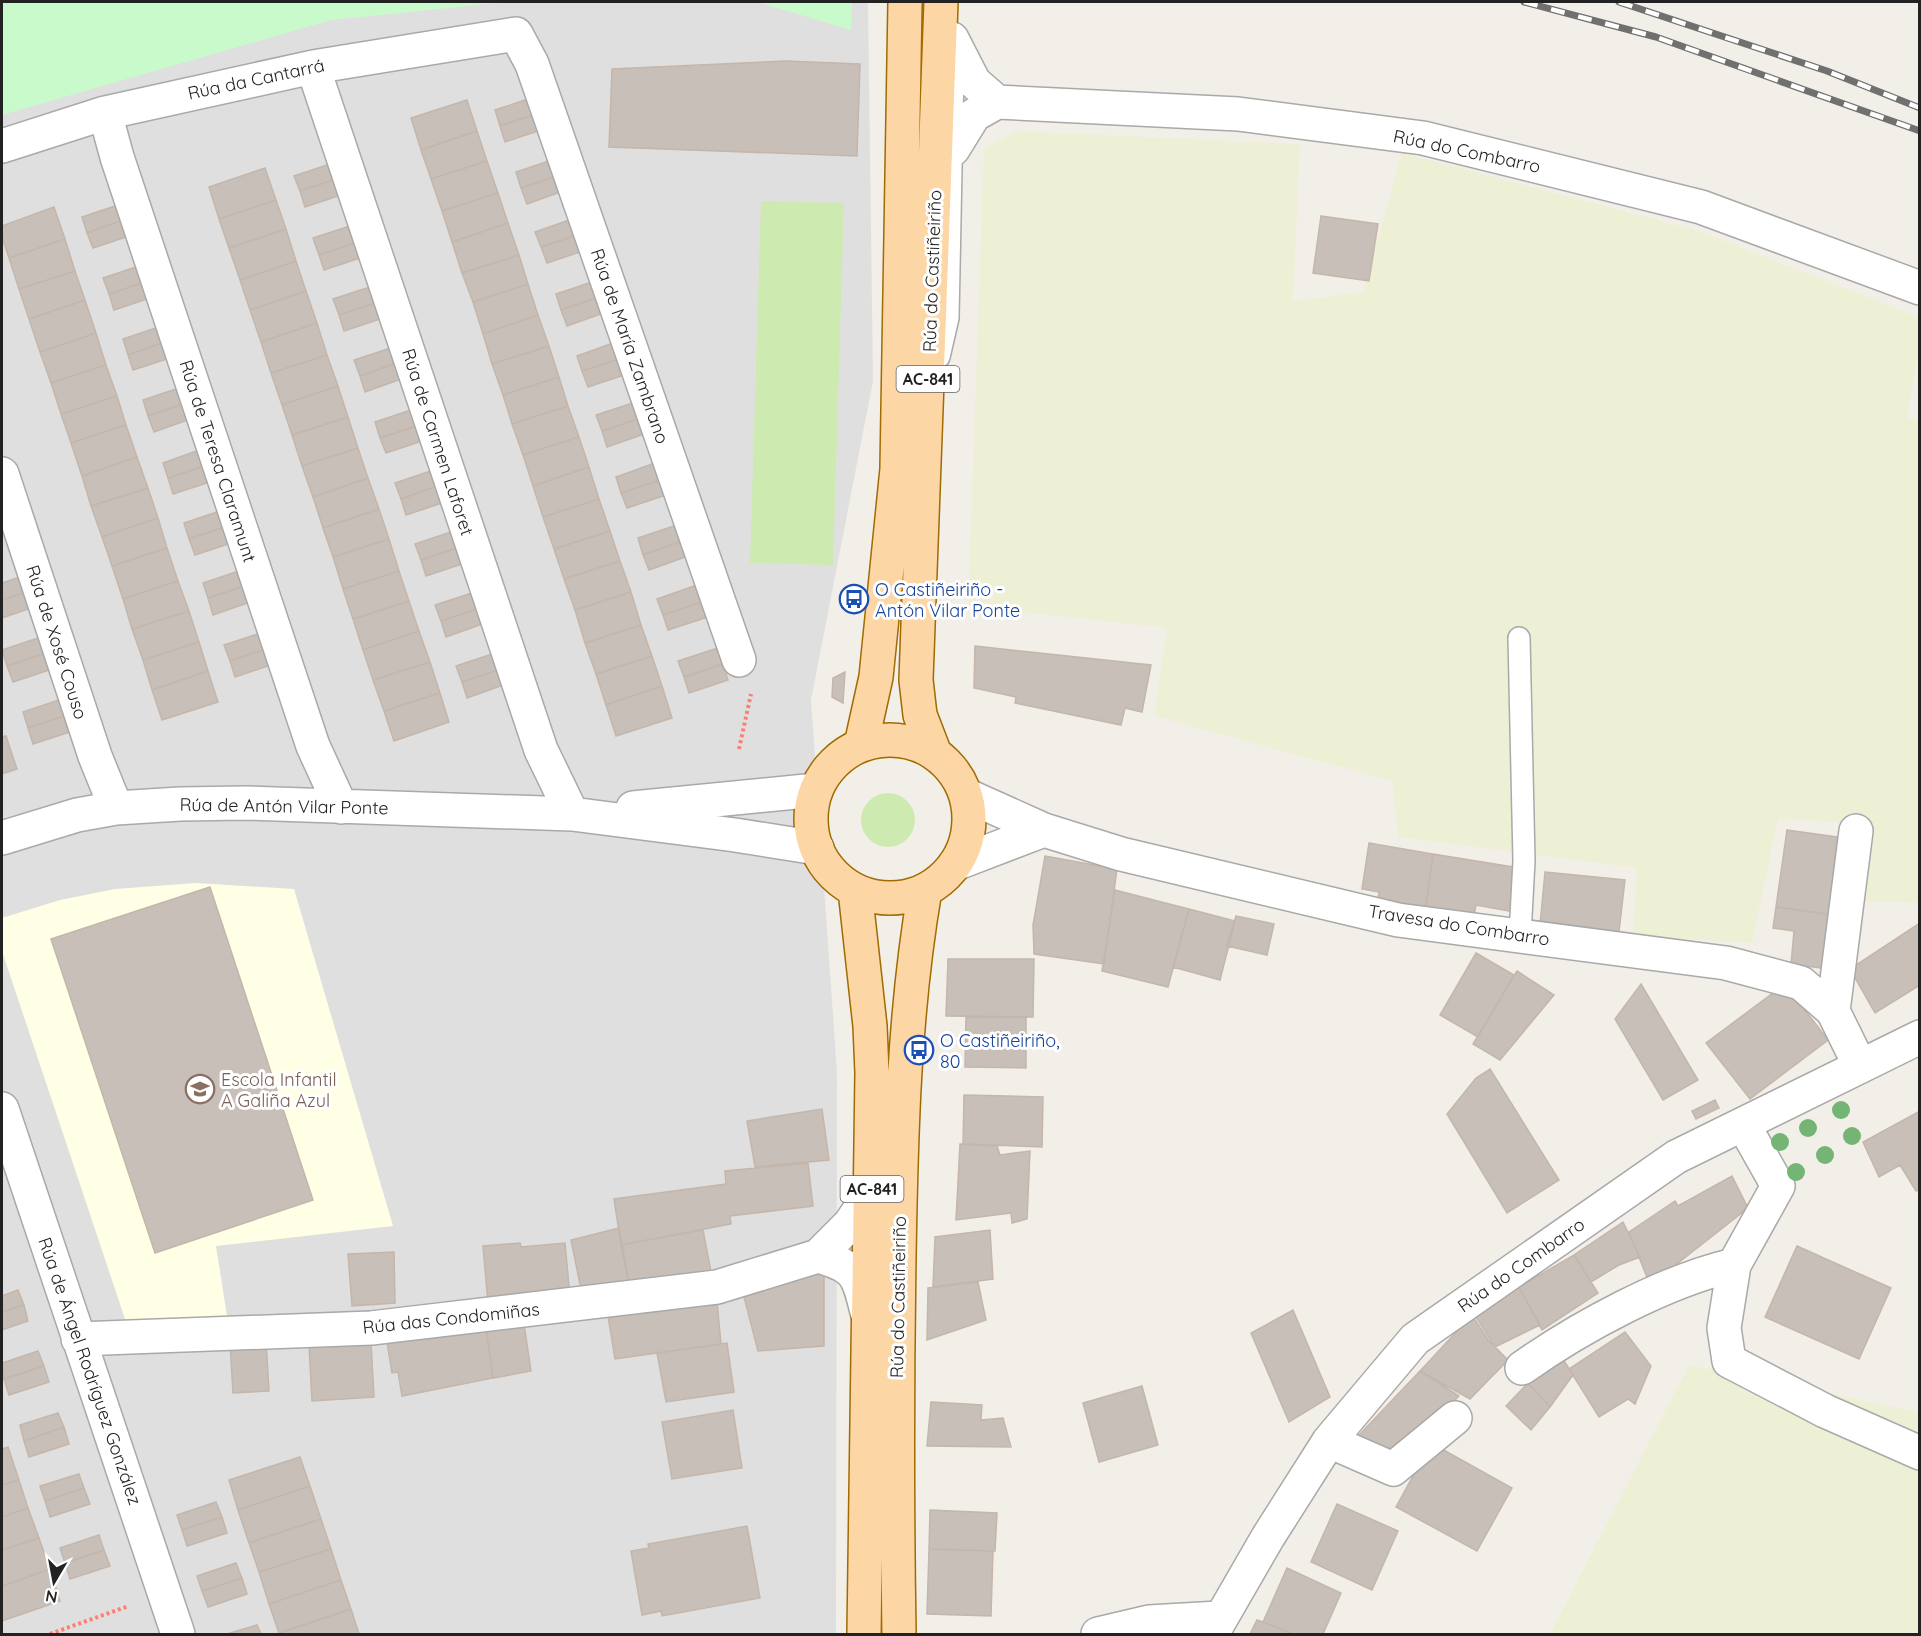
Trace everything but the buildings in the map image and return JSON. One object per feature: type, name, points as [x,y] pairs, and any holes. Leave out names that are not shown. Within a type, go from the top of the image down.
[{"type":"main road","name":"Rúa do Castiñeiriño","points":[[861,745],[876,677],[897,469],[905,2]]},
{"type":"main road","name":"Rúa do Castiñeiriño","points":[[935,754],[920,715],[916,680],[941,2]]},
{"type":"main road","name":"Rúa do Castiñeiriño","points":[[887,740],[912,743],[935,754],[954,772],[966,795],[969,819],[966,842],[956,864],[937,883],[926,890],[903,897],[878,897],[855,890],[832,872],[816,848],[811,810],[816,790],[834,763],[861,745],[887,740]]},
{"type":"main road","name":"Rúa do Castiñeiriño","points":[[855,890],[870,1026],[872,1191],[864,1635]]},
{"type":"main road","name":"Rúa do Castiñeiriño","points":[[899,1635],[896,1422],[900,1152],[909,998],[926,890]]},
{"type":"main road","points":[[865,1489],[877,1520],[878,1635]]},
{"type":"street","name":"Rúa da Cantarrá","points":[[2,146],[105,112],[314,67],[516,34]]},
{"type":"street","name":"Rúa de María Zambrano","points":[[516,34],[532,64],[740,660]]},
{"type":"street","points":[[952,39],[974,82],[997,102],[974,115],[954,149]]},
{"type":"street","name":"Rúa de Carmen Laforet","points":[[314,67],[541,750],[572,814]]},
{"type":"street","name":"Rúa do Combarro","points":[[997,102],[1238,114],[1423,138],[1701,207],[1920,288]]},
{"type":"street","name":"Rúa de Teresa Claramunt","points":[[105,112],[117,157],[313,746],[341,807]]},
{"type":"street","name":"Rúa de Xosé Couso","points":[[2,474],[95,756],[116,808]]},
{"type":"street","name":"Rúa de Antón Vilar Ponte","points":[[572,814],[816,790]]},
{"type":"street","name":"Travesa do Combarro","points":[[966,795],[1044,830],[1120,854],[1398,920],[1726,963],[1801,983],[1833,1011],[1860,1066]]},
{"type":"street","name":"Rúa de Antón Vilar Ponte","points":[[2,838],[76,815],[116,808],[191,803],[572,814],[816,848]]},
{"type":"street","points":[[956,864],[1044,830]]},
{"type":"street","points":[[1833,1011],[1856,831]]},
{"type":"street","name":"Rúa do Combarro","points":[[1098,1635],[1149,1622],[1215,1626],[1329,1441],[1415,1339],[1676,1156],[1920,1037]]},
{"type":"street","name":"Rúa de Ángel Rodríguez González","points":[[2,1109],[177,1634]]},
{"type":"street","points":[[1743,1124],[1778,1186],[1734,1265],[1724,1328],[1729,1360],[1825,1411],[1920,1453]]},
{"type":"street","name":"Rúa das Condomiñas","points":[[78,1339],[370,1328],[717,1287],[818,1256],[850,1224],[872,1191]]},
{"type":"street","points":[[818,1256],[844,1264],[854,1272],[860,1282],[869,1320]]},
{"type":"street","points":[[1522,1368],[1559,1342],[1676,1283],[1703,1272],[1734,1265]]},
{"type":"street","points":[[1329,1441],[1393,1469],[1455,1418]]},
{"type":"lane","points":[[927,413],[948,318],[954,149],[952,39],[954,2]]},
{"type":"lane","points":[[1519,638],[1524,861],[1520,935]]},
{"type":"path","points":[[739,749],[751,692],[740,660]]},
{"type":"path","points":[[50,1635],[135,1603]]},
{"type":"shaded area","points":[[301,2],[868,2],[873,381],[811,700],[837,1073],[836,1634],[2,1634],[2,70]]},
{"type":"shaded area","points":[[1017,131],[1300,144],[1293,301],[1363,292],[1402,153],[1699,231],[1919,317],[1919,348],[1907,418],[1920,419],[1919,903],[1865,901],[1864,823],[1778,819],[1752,943],[1633,936],[1637,868],[1398,837],[1392,781],[1154,716],[1167,628],[968,606],[984,148]]},
{"type":"shaded area","name":"Escola Infantil A Galiña Azul","points":[[196,883],[294,889],[393,1226],[216,1246],[227,1316],[126,1322],[2,951],[2,918],[60,900],[115,889]]},
{"type":"shaded area","points":[[1689,1365],[1919,1412],[1919,1634],[1550,1634]]},
{"type":"green space","points":[[2,2],[507,2],[331,20],[2,115]]},
{"type":"green space","points":[[758,2],[852,2],[851,30]]},
{"type":"green space","points":[[761,201],[844,203],[833,565],[750,563]]},
{"type":"green space","points":[[888,793],[898,795],[907,801],[913,810],[915,820],[913,830],[907,839],[898,845],[888,847],[878,845],[869,839],[863,830],[861,820],[863,810],[869,801],[878,795]]},
{"type":"railway","points":[[1524,2],[1656,37],[1920,131]]},
{"type":"railway","points":[[1619,2],[1827,71],[1920,108]]},
{"type":"place","name":"O Castiñeiriño - Antón Vilar Ponte","points":[[854,599]]},
{"type":"place","name":"O Castiñeiriño, 80","points":[[919,1050]]},
{"type":"place","name":"Escola Infantil A Galiña Azul","points":[[200,1089]]}]
